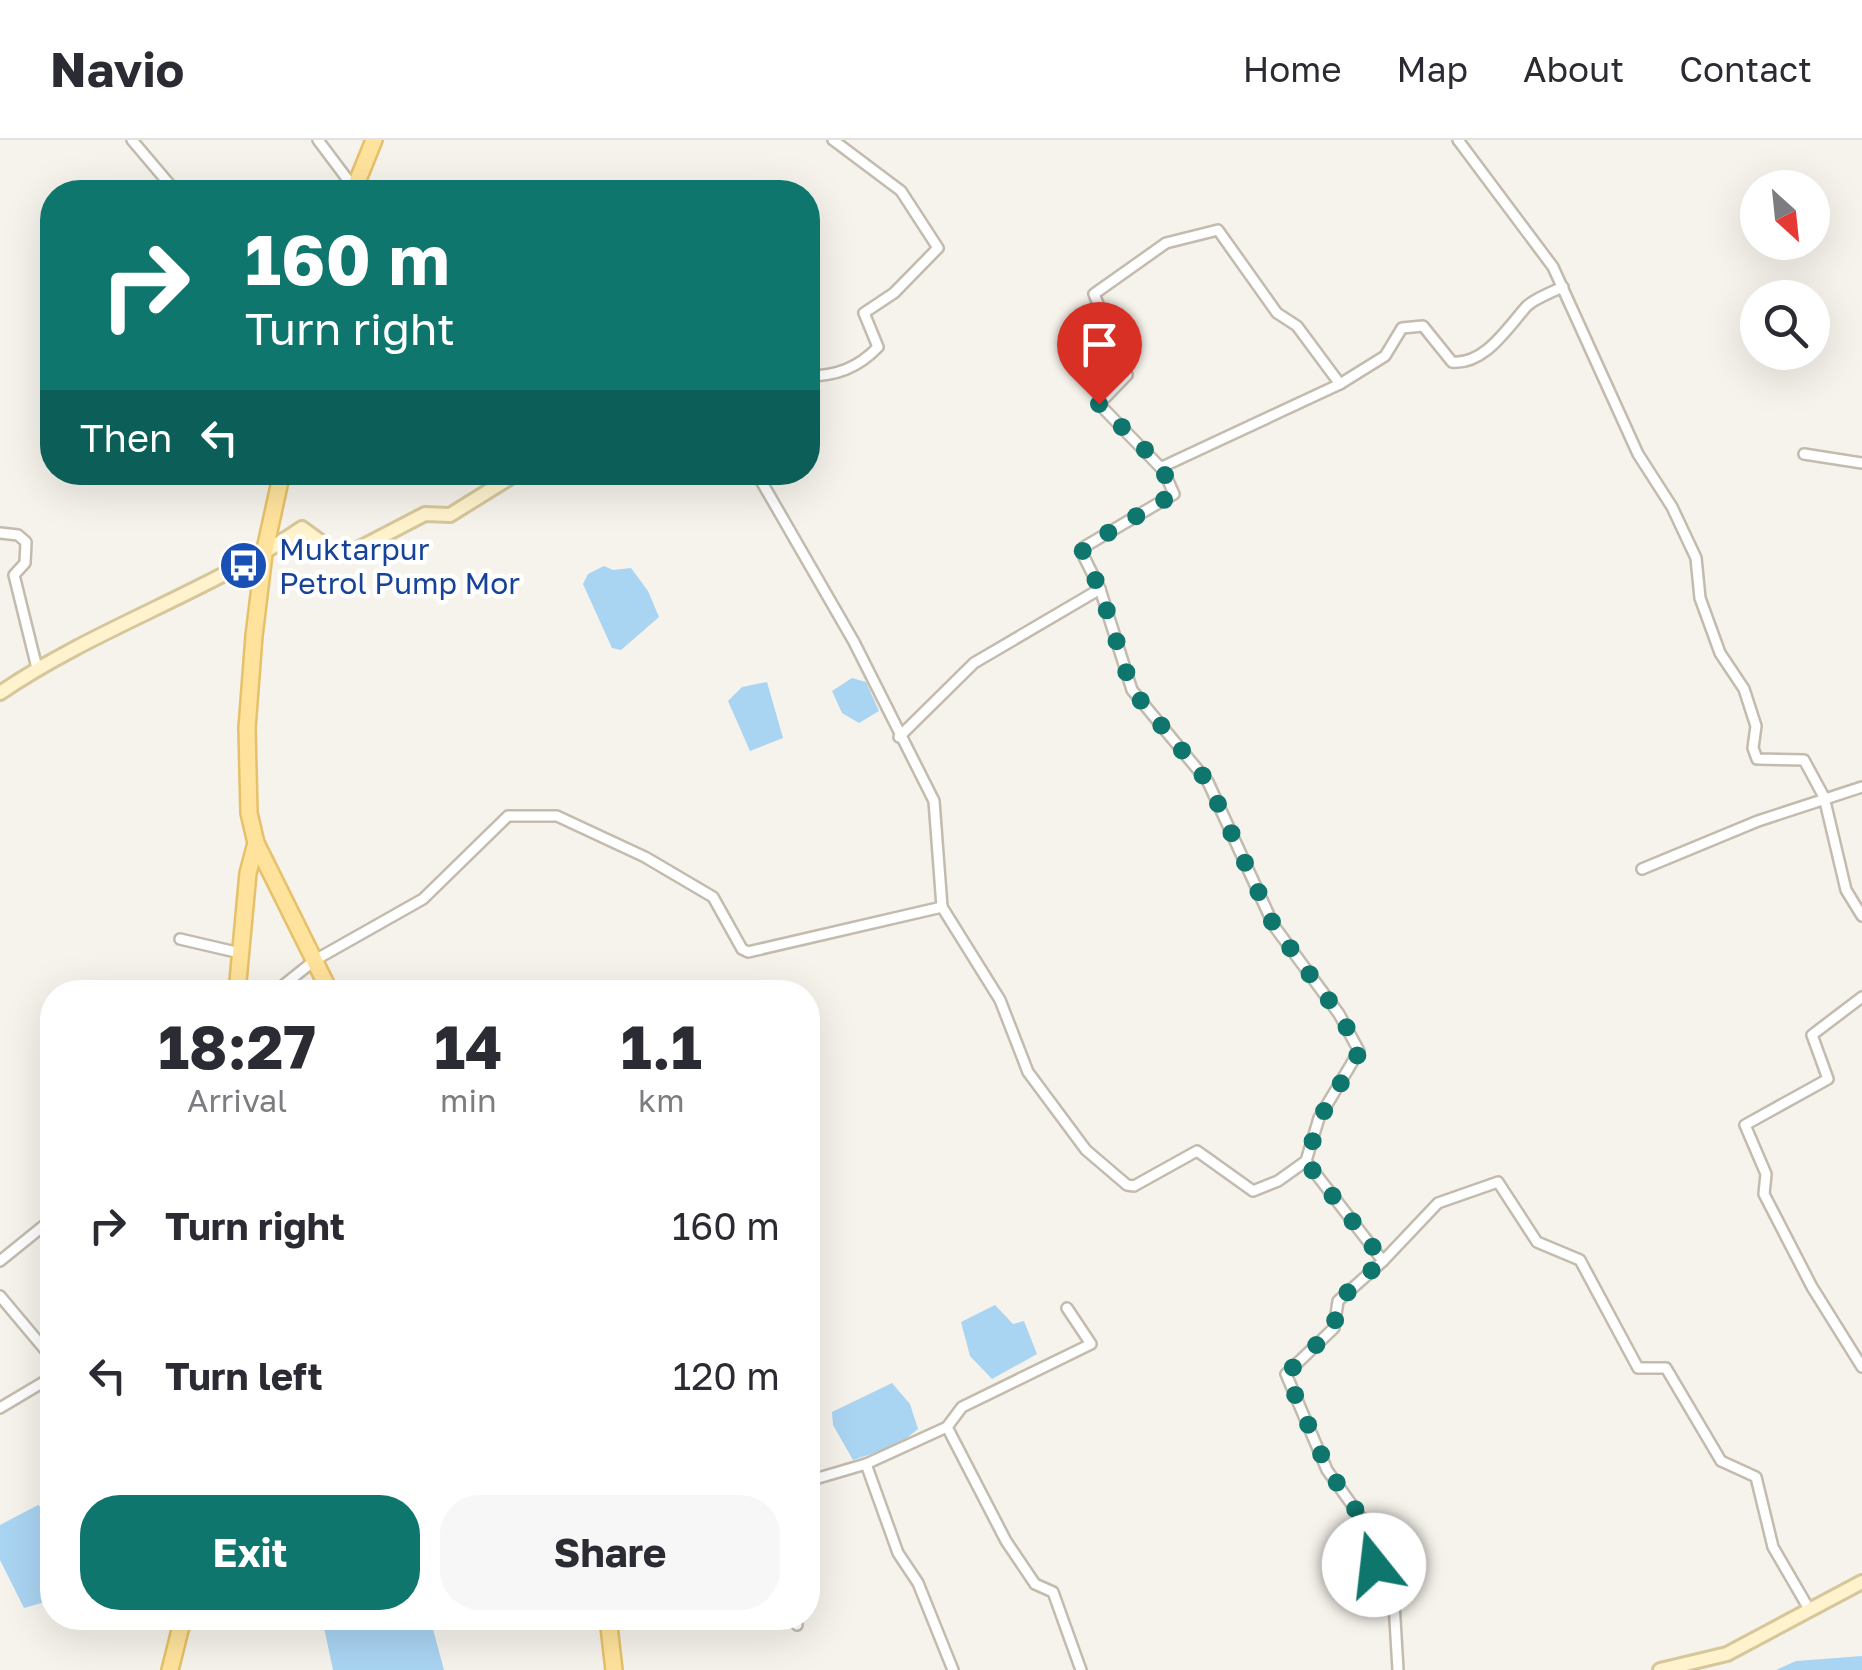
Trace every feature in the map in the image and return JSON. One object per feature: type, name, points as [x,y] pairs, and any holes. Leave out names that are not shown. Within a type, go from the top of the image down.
[{"type":"main road","points":[[358,180],[374,140]]},
{"type":"main road","points":[[279,485],[264,554],[247,728],[249,813],[256,843],[324,980]]},
{"type":"main road","points":[[237,980],[248,873],[256,843]]},
{"type":"main road","points":[[170,1670],[181,1630]]},
{"type":"main road","points":[[609,1630],[614,1670]]},
{"type":"street","points":[[132,140],[166,180]]},
{"type":"street","points":[[318,140],[347,180]]},
{"type":"street","points":[[820,376],[831,376],[867,358],[878,347],[864,313],[894,293],[938,248],[901,191],[833,140]]},
{"type":"street","points":[[1458,140],[1553,267],[1638,454],[1672,507],[1696,558],[1707,617],[1720,653],[1744,688],[1756,726],[1754,753],[1757,759],[1804,760],[1824,797],[1846,890],[1862,916]]},
{"type":"street","points":[[763,485],[854,642],[934,801],[942,907],[1000,1000],[1028,1072],[1086,1150],[1127,1186],[1134,1186],[1197,1151],[1253,1191],[1278,1181],[1306,1162],[1320,1118],[1360,1051],[1339,1014],[1274,926],[1208,782],[1132,690],[1100,589],[1082,553],[1084,547],[1174,494],[1161,468],[1099,404],[1127,375],[1094,294],[1166,243],[1218,230],[1277,313],[1298,326],[1340,384]]},
{"type":"street","points":[[1161,468],[1340,384],[1385,356],[1402,328],[1423,326],[1452,362],[1462,362],[1502,336],[1530,304],[1563,287]]},
{"type":"street","points":[[1804,454],[1862,464]]},
{"type":"street","points":[[0,692],[37,668],[264,554],[302,528],[336,554],[350,553],[425,514],[450,514],[498,485]]},
{"type":"street","points":[[0,533],[18,535],[26,542],[26,563],[14,575],[37,668]]},
{"type":"street","points":[[899,737],[974,663],[1100,589]]},
{"type":"street","points":[[1642,869],[1824,797],[1862,787]]},
{"type":"street","points":[[289,980],[314,960],[423,899],[508,816],[557,816],[645,857],[713,898],[742,950],[748,952],[942,907]]},
{"type":"street","points":[[180,939],[240,952]]},
{"type":"street","points":[[1862,997],[1812,1035],[1828,1079],[1745,1124],[1766,1174],[1764,1194],[1812,1287],[1862,1367]]},
{"type":"street","points":[[1306,1162],[1383,1260]]},
{"type":"street","points":[[1398,1670],[1394,1603],[1374,1565],[1360,1516],[1328,1470],[1286,1374],[1334,1328],[1338,1301],[1438,1203],[1498,1182],[1537,1242],[1580,1260],[1638,1368],[1666,1368],[1721,1461],[1756,1477],[1773,1547],[1808,1608]]},
{"type":"street","points":[[0,1260],[40,1229]]},
{"type":"street","points":[[0,1296],[40,1344]]},
{"type":"street","points":[[820,1477],[866,1464],[947,1427],[962,1408],[1091,1344],[1067,1308]]},
{"type":"street","points":[[0,1408],[40,1384]]},
{"type":"street","points":[[947,1427],[1006,1541],[1035,1584],[1053,1592],[1081,1670]]},
{"type":"street","points":[[866,1464],[898,1554],[918,1584],[953,1670]]},
{"type":"street","points":[[1660,1670],[1727,1654],[1862,1582]]},
{"type":"water","points":[[604,566],[613,570],[631,568],[648,591],[659,617],[621,650],[612,648],[583,584],[588,574]]},
{"type":"water","points":[[852,678],[866,682],[879,711],[859,723],[842,713],[832,691]]},
{"type":"water","points":[[767,682],[783,738],[750,751],[728,701],[742,687]]},
{"type":"water","points":[[995,1305],[1013,1324],[1024,1321],[1037,1354],[992,1379],[970,1356],[961,1322]]},
{"type":"water","points":[[892,1383],[910,1404],[918,1429],[898,1445],[853,1460],[833,1425],[832,1412]]},
{"type":"water","points":[[40,1507],[40,1603],[24,1608],[0,1560],[0,1525]]},
{"type":"water","points":[[325,1630],[433,1630],[444,1670],[333,1670]]},
{"type":"water","points":[[1862,1656],[1862,1670],[1776,1670],[1796,1661]]},
{"type":"place","name":"Muktarpur Petrol Pump Mor","points":[[244,566]]},
{"type":"route","points":[[1099,404],[1161,468],[1174,490],[1174,494],[1084,547],[1082,553],[1100,589],[1132,690],[1208,782],[1274,926],[1339,1014],[1360,1051],[1320,1118],[1306,1162],[1383,1260],[1338,1301],[1334,1328],[1286,1374],[1328,1470],[1360,1516],[1374,1565]]}]
